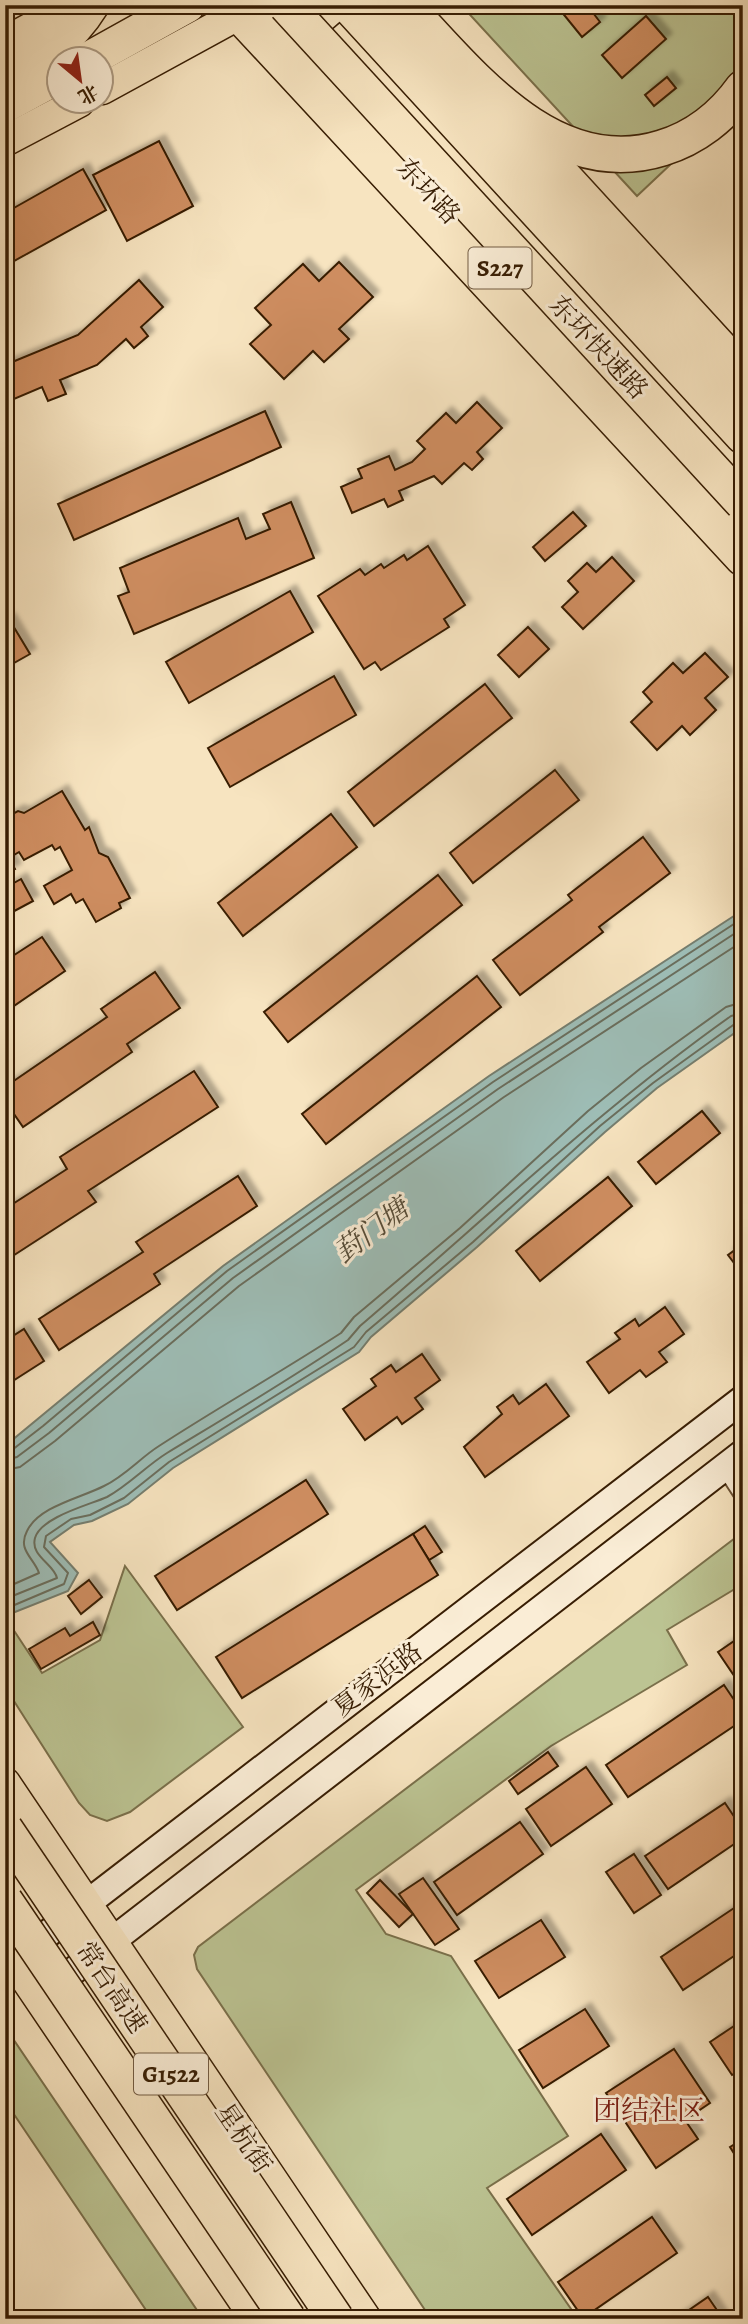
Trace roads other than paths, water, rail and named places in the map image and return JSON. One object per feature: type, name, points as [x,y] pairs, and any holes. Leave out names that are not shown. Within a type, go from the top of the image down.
[{"type":"highway","points":[[5,79],[49,52],[70,34],[92,5]]},
{"type":"highway","points":[[113,46],[187,5]]},
{"type":"highway","name":"东环快速路","points":[[286,5],[743,503]]},
{"type":"highway","name":"东环快速路","points":[[348,5],[743,436]]},
{"type":"highway","points":[[405,5],[445,48],[520,118],[552,139],[588,151],[636,154],[677,143],[711,122],[743,88]]},
{"type":"highway","points":[[247,8],[727,528],[743,558]]},
{"type":"highway","points":[[5,105],[46,83]]},
{"type":"highway","points":[[462,98],[540,151],[743,373]]},
{"type":"highway","name":"常台高速","points":[[5,1829],[336,2319]]},
{"type":"highway","name":"常台高速","points":[[5,1901],[288,2319]]},
{"type":"main road","points":[[5,42],[73,5]]},
{"type":"main road","points":[[292,43],[335,5]]},
{"type":"main road","points":[[377,5],[743,405]]},
{"type":"main road","points":[[116,81],[247,8]]},
{"type":"main road","name":"东环路","points":[[247,8],[292,43],[727,528]]},
{"type":"main road","points":[[5,141],[52,116]]},
{"type":"main road","name":"夏家浜路","points":[[9,1954],[84,1903],[743,1399]]},
{"type":"main road","name":"夏家浜路","points":[[39,1997],[734,1459]]},
{"type":"main road","points":[[499,1586],[527,1620]]},
{"type":"main road","name":"星杭街","points":[[5,1783],[366,2319]]},
{"type":"main road","points":[[9,1954],[256,2319]]},
{"type":"street","points":[[734,1459],[743,1492]]},
{"type":"water","name":"葑门塘","points":[[743,910],[743,1027],[657,1088],[605,1132],[477,1247],[371,1337],[359,1352],[173,1468],[128,1504],[92,1521],[74,1525],[50,1542],[78,1573],[68,1591],[5,1616],[5,1446],[223,1266],[489,1076]]},
{"type":"district","name":"团结社区","points":[[649,2110]]}]
